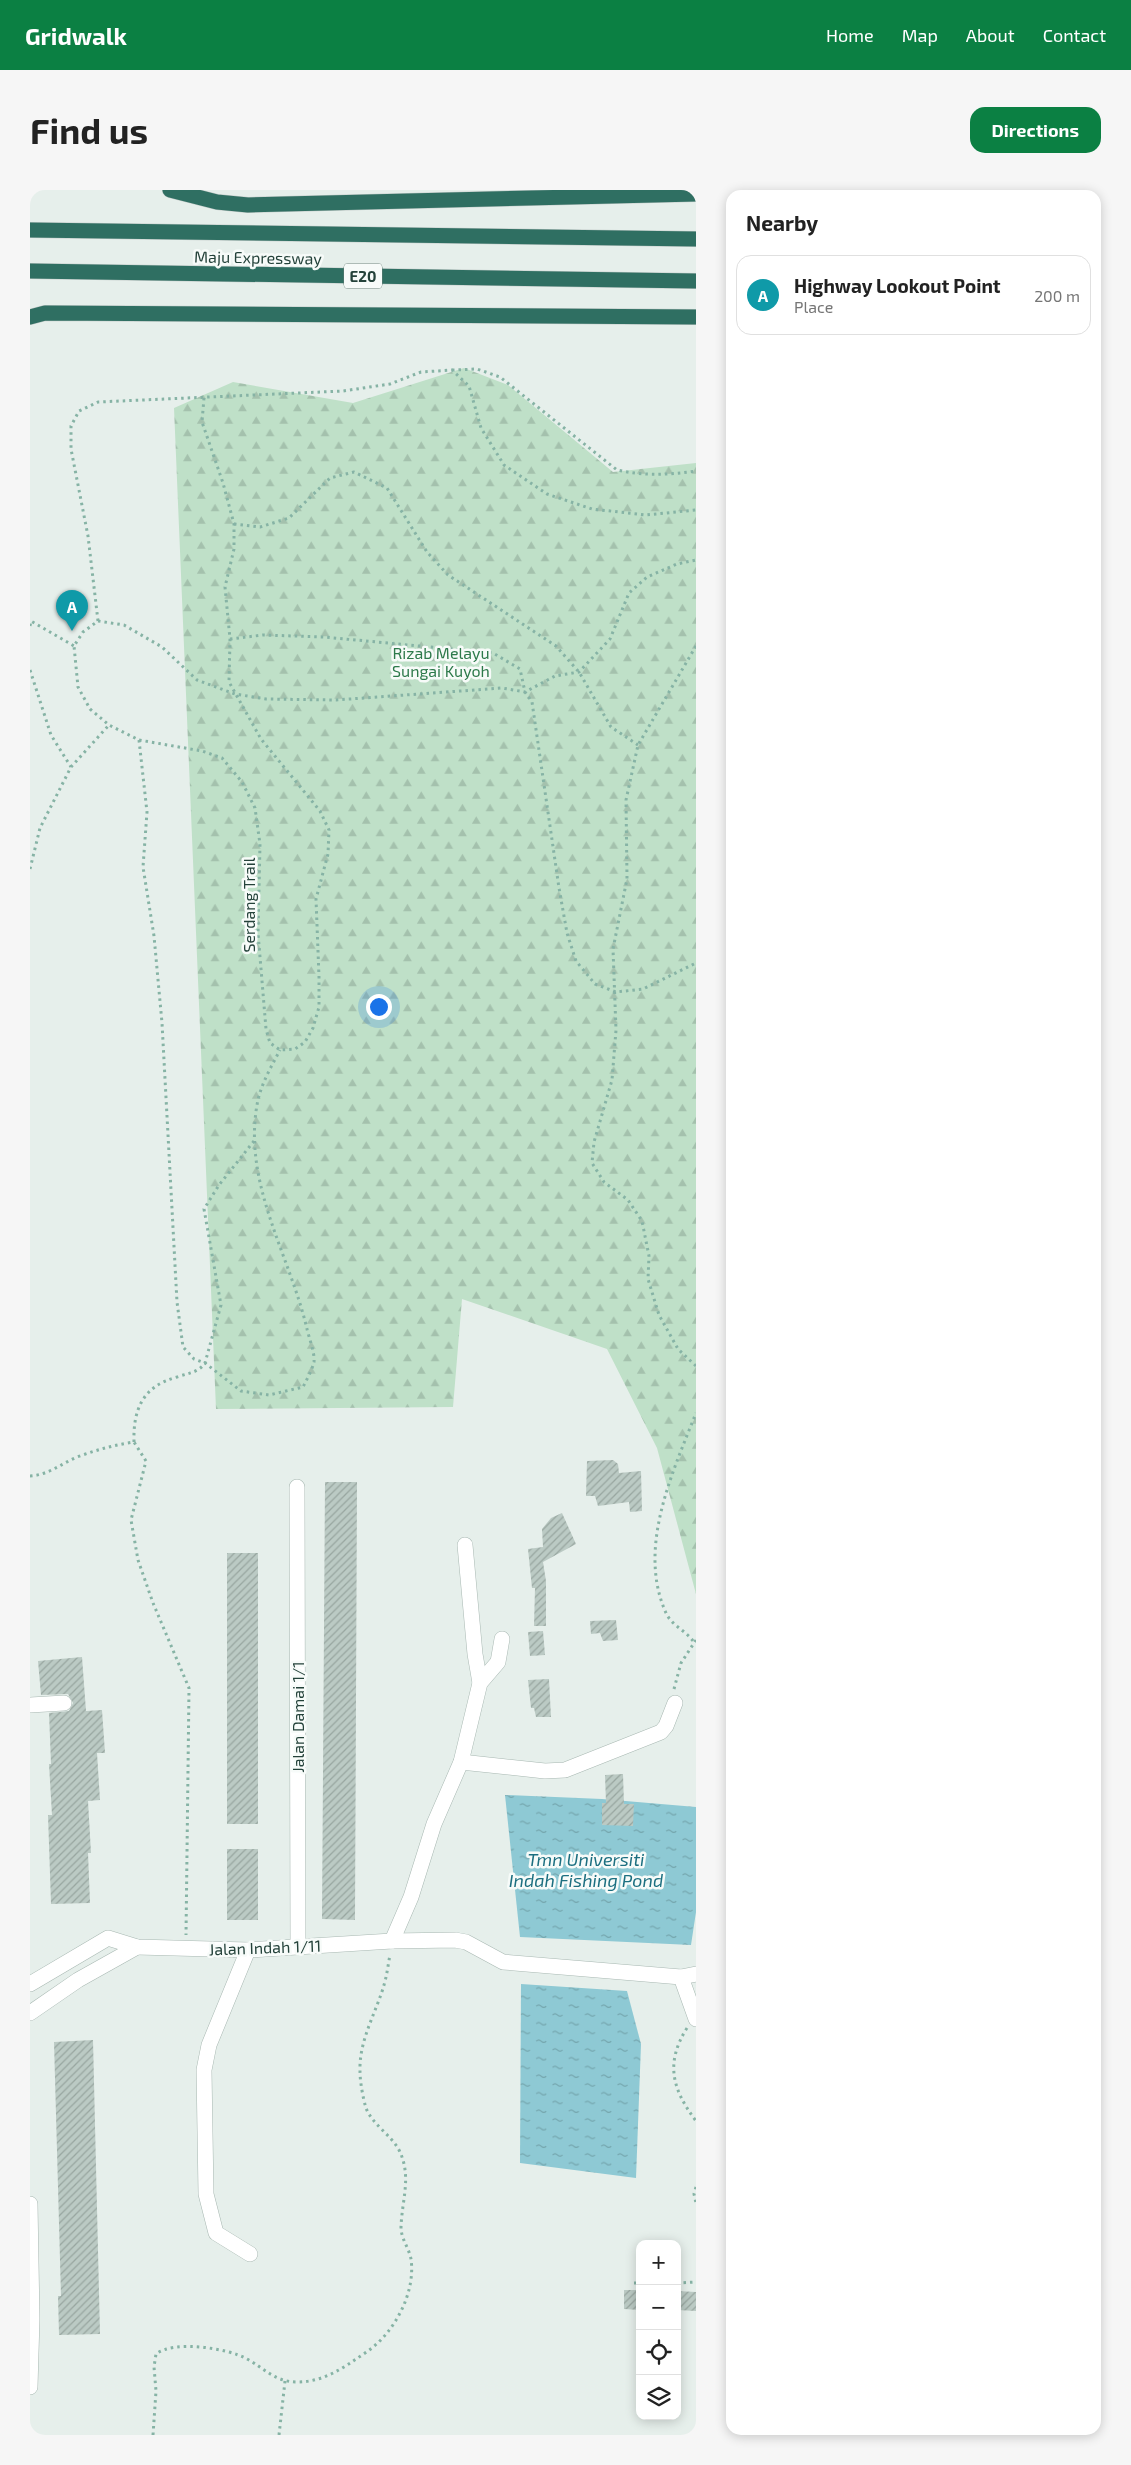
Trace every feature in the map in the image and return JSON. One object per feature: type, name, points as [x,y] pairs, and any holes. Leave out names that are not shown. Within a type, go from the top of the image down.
[{"type":"highway","points":[[170,190],[217,202],[248,205],[696,194]]},
{"type":"highway","name":"Maju Expressway","points":[[30,230],[696,239]]},
{"type":"highway","name":"Maju Expressway","points":[[30,271],[696,281]]},
{"type":"highway","points":[[30,318],[45,313],[696,317]]},
{"type":"street","name":"Jalan Damai 1/1","points":[[297,1487],[298,1947]]},
{"type":"street","points":[[392,1941],[411,1897],[434,1824],[461,1762],[480,1683],[475,1654],[465,1545]]},
{"type":"street","points":[[480,1683],[498,1662],[502,1639]]},
{"type":"street","points":[[461,1762],[545,1771],[578,1766],[661,1732],[666,1726],[674,1703]]},
{"type":"street","points":[[30,1705],[64,1704]]},
{"type":"street","name":"Jalan Indah 1/11","points":[[30,1984],[108,1938],[137,1947],[248,1950],[392,1941],[455,1940],[466,1942],[503,1962],[689,1976]]},
{"type":"street","points":[[30,2013],[78,1980],[137,1947]]},
{"type":"street","points":[[248,1950],[208,2045],[204,2070],[204,2135],[206,2194],[216,2233],[250,2254]]},
{"type":"street","points":[[689,1976],[696,2018]]},
{"type":"street","points":[[30,2204],[32,2319],[30,2388]]},
{"type":"path","points":[[98,622],[86,527],[71,449],[71,426],[79,411],[98,402],[204,398],[286,392],[343,391],[390,384],[421,372],[477,369],[500,377],[617,470],[644,474],[673,475],[696,471]]},
{"type":"path","points":[[452,370],[469,386],[481,428],[504,465],[547,494],[592,509],[646,515],[696,510]]},
{"type":"path","points":[[139,740],[146,812],[143,867],[154,936],[161,1013],[177,1302],[183,1347],[194,1359],[204,1363],[241,1391],[269,1395],[303,1387],[314,1361],[296,1290],[281,1255],[263,1195],[254,1141],[257,1105],[267,1076],[280,1050],[295,1049],[305,1042],[313,1028],[319,1007],[316,899],[328,854],[329,830],[320,811],[261,739],[229,682],[230,639],[226,587],[234,549],[234,524],[223,483],[202,422],[204,398]]},
{"type":"path","points":[[234,524],[260,527],[289,518],[307,498],[330,478],[354,472],[387,488],[427,552],[448,575],[556,646],[579,672],[611,727],[638,744]]},
{"type":"path","points":[[30,626],[32,621],[74,646],[83,632],[98,622],[124,625],[162,647],[197,680],[235,694],[266,699],[336,700],[502,688],[525,692],[555,676],[579,672],[610,639],[629,593],[647,577],[677,564],[696,560]]},
{"type":"path","points":[[230,639],[263,635],[324,637],[493,653],[520,669],[525,692],[532,702],[567,933],[576,960],[595,984],[616,992],[643,989],[696,963]]},
{"type":"path","name":"Serdang Trail","points":[[74,646],[78,687],[90,709],[109,725],[139,740],[202,751],[222,758],[242,782],[254,808],[260,844],[258,933],[266,1021],[270,1043],[280,1050]]},
{"type":"path","points":[[696,646],[638,744],[626,800],[627,879],[613,949],[616,1030],[612,1080],[594,1142],[592,1163],[604,1182],[628,1200],[642,1221],[649,1256],[648,1279],[659,1315],[678,1349],[696,1366]]},
{"type":"path","points":[[30,670],[51,735],[71,767]]},
{"type":"path","points":[[30,869],[40,828],[71,767],[109,725]]},
{"type":"path","points":[[186,1948],[189,1688],[153,1603],[138,1560],[132,1520],[146,1461],[134,1442],[133,1424],[141,1400],[163,1381],[200,1370],[204,1363],[220,1305],[204,1209],[219,1185],[254,1141]]},
{"type":"path","points":[[674,1703],[676,1676],[681,1663],[695,1641],[668,1617],[659,1595],[655,1555],[657,1530],[672,1472],[696,1414]]},
{"type":"path","points":[[30,1476],[42,1475],[76,1458],[113,1445],[134,1442]]},
{"type":"path","points":[[153,2435],[156,2391],[154,2368],[156,2354],[164,2348],[184,2347],[229,2351],[247,2359],[268,2374],[285,2381],[299,2382],[329,2377],[375,2347],[396,2322],[409,2289],[411,2260],[401,2235],[402,2207],[407,2174],[398,2149],[367,2109],[360,2070],[367,2026],[384,1985],[392,1941]]},
{"type":"path","points":[[696,2018],[678,2042],[673,2061],[675,2084],[688,2110],[696,2120]]},
{"type":"path","points":[[696,2187],[694,2194],[696,2203]]},
{"type":"path","points":[[681,2283],[696,2282]]},
{"type":"path","points":[[279,2435],[285,2381]]},
{"type":"green space","name":"Rizab Melayu Sungai Kuyoh","points":[[464,368],[508,385],[613,472],[696,463],[696,1594],[657,1448],[607,1349],[462,1299],[453,1407],[216,1409],[174,408],[233,382],[353,403]]},
{"type":"water","name":"Tmn Universiti Indah Fishing Pond","points":[[505,1795],[602,1799],[696,1807],[696,1912],[691,1945],[520,1937]]},
{"type":"water","points":[[521,1984],[627,1991],[641,2044],[636,2178],[520,2163]]},
{"type":"building","points":[[613,1460],[618,1464],[619,1473],[641,1471],[642,1511],[630,1512],[629,1502],[598,1506],[595,1496],[586,1496],[587,1461]]},
{"type":"building","points":[[325,1482],[357,1482],[355,1920],[322,1919]]},
{"type":"building","points":[[562,1513],[576,1544],[543,1562],[546,1581],[546,1626],[534,1626],[535,1588],[532,1588],[528,1549],[543,1547],[542,1529],[551,1518]]},
{"type":"building","points":[[227,1553],[258,1553],[258,1824],[227,1824]]},
{"type":"building","points":[[616,1620],[618,1640],[603,1641],[600,1633],[591,1634],[590,1621]]},
{"type":"building","points":[[543,1631],[545,1655],[530,1656],[528,1632]]},
{"type":"building","points":[[82,1657],[86,1711],[102,1710],[105,1753],[97,1753],[100,1800],[88,1801],[91,1853],[88,1853],[90,1903],[51,1904],[48,1815],[52,1815],[49,1713],[69,1711],[73,1703],[68,1694],[41,1695],[38,1661]]},
{"type":"building","points":[[549,1679],[551,1717],[536,1717],[534,1708],[531,1708],[528,1680]]},
{"type":"building","points":[[623,1774],[624,1804],[634,1804],[633,1826],[602,1825],[602,1803],[606,1803],[605,1775]]},
{"type":"building","points":[[227,1849],[258,1849],[258,1920],[227,1920]]},
{"type":"building","points":[[93,2040],[100,2334],[59,2335],[58,2296],[61,2296],[54,2042]]},
{"type":"building","points":[[624,2290],[636,2290],[636,2310],[624,2309]]},
{"type":"building","points":[[681,2291],[696,2292],[696,2311],[681,2310]]},
{"type":"place","name":"Highway Lookout Point","points":[[72,631]]}]
